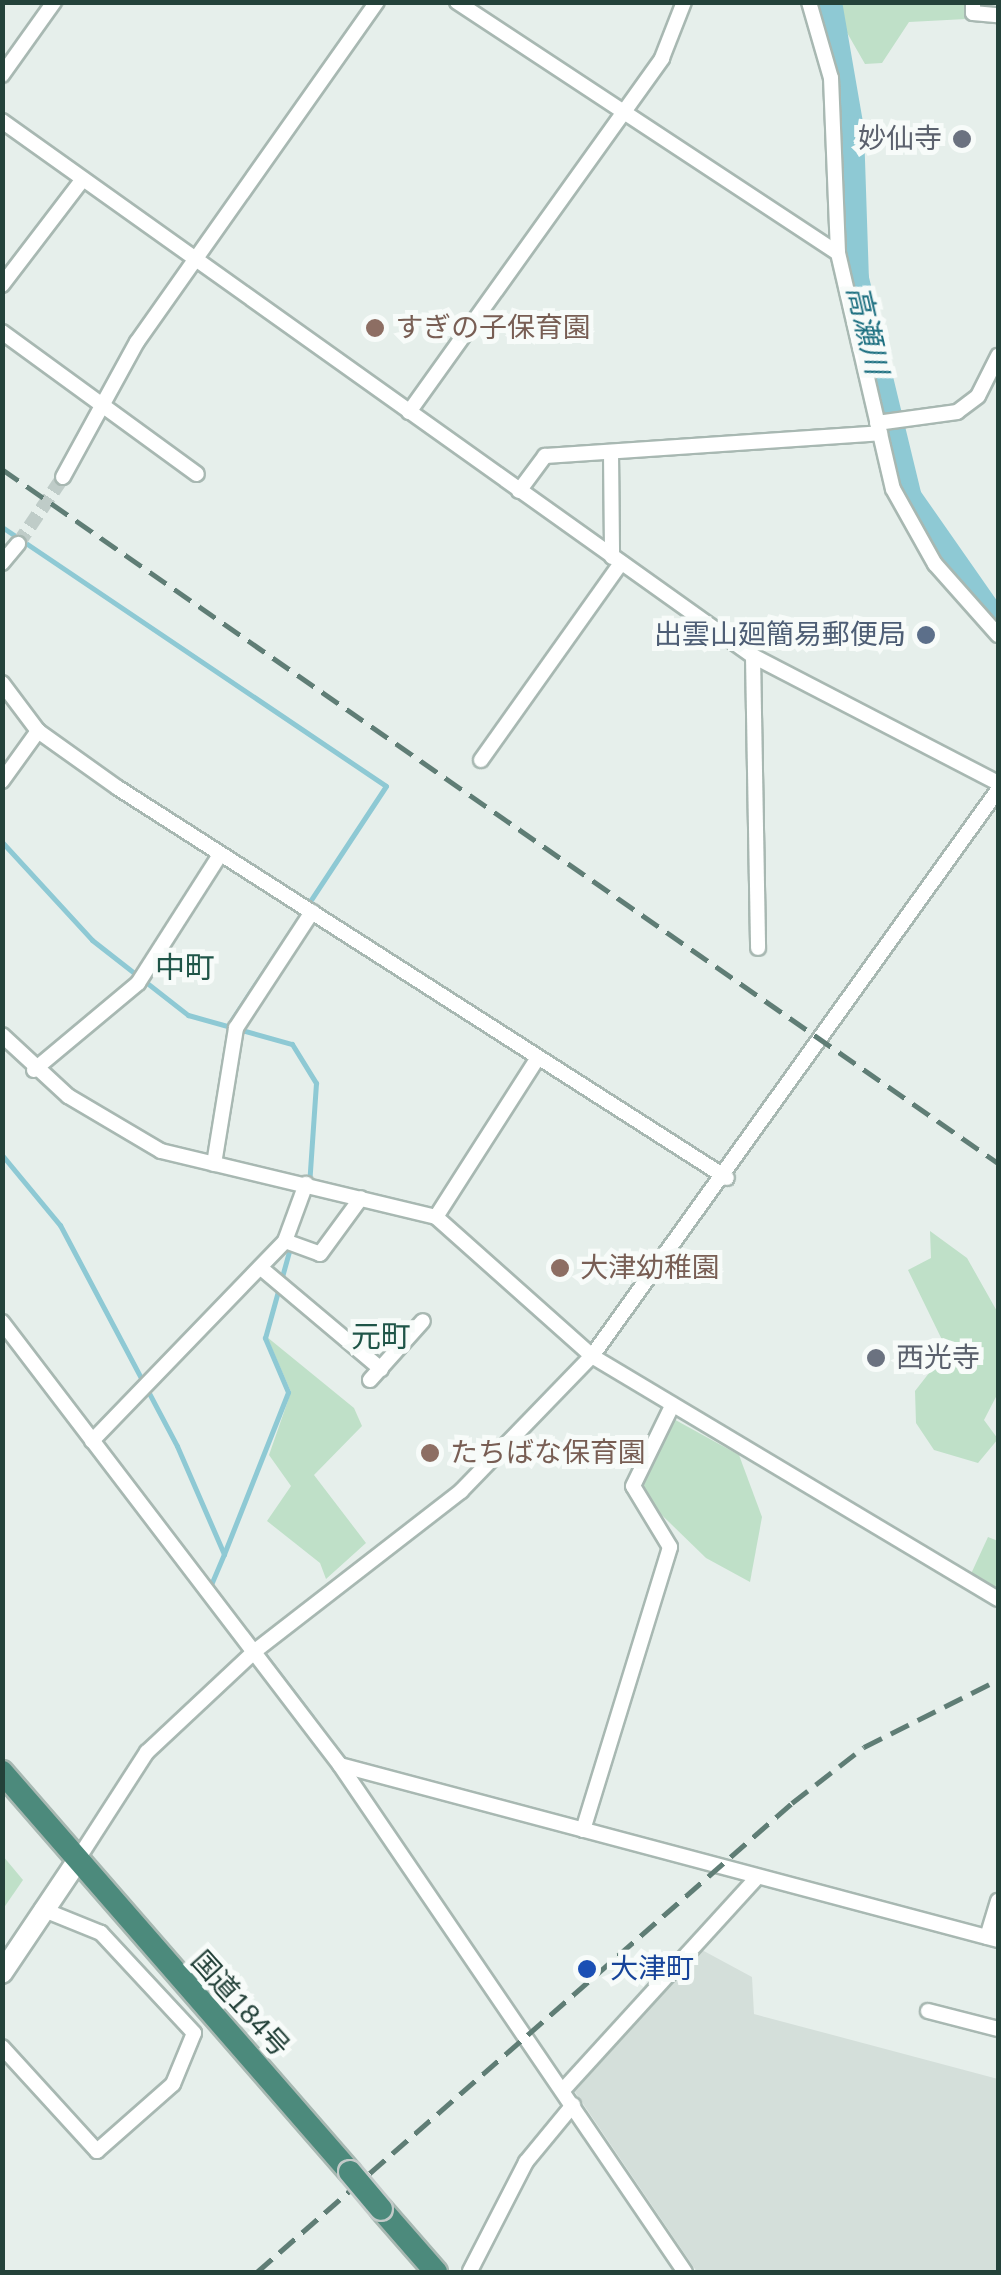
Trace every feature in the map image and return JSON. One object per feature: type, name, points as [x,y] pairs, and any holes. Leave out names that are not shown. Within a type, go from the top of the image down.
[{"type":"highway","name":"国道184号","points":[[2,1772],[76,1863],[436,2272]]},
{"type":"main road","points":[[2,1973],[76,1863]]},
{"type":"street","points":[[2,75],[54,2]]},
{"type":"street","points":[[63,477],[102,407],[196,260],[377,2]]},
{"type":"street","points":[[457,2],[838,253]]},
{"type":"street","points":[[409,412],[662,58],[684,2]]},
{"type":"street","points":[[808,2],[831,78],[838,253],[878,428],[910,529],[998,635]]},
{"type":"street","points":[[974,2],[973,14],[998,14]]},
{"type":"street","points":[[2,121],[753,656],[998,787],[726,1178],[592,1356],[461,1491],[254,1651],[147,1752],[76,1863]]},
{"type":"street","points":[[2,285],[83,179]]},
{"type":"street","points":[[2,332],[196,474]]},
{"type":"street","points":[[519,490],[545,456],[878,428],[956,412],[978,396],[998,356]]},
{"type":"street","points":[[481,760],[617,560],[612,453]]},
{"type":"street","points":[[2,562],[18,544]]},
{"type":"street","points":[[753,656],[758,948]]},
{"type":"street","points":[[2,684],[38,731],[220,856],[312,912],[535,1062],[726,1178]]},
{"type":"street","points":[[2,781],[38,731]]},
{"type":"street","points":[[34,1070],[138,982],[220,856]]},
{"type":"street","points":[[214,1164],[236,1028],[312,912]]},
{"type":"street","points":[[2,1035],[34,1070],[161,1151],[436,1217],[592,1356],[998,1600]]},
{"type":"street","points":[[436,1217],[535,1062]]},
{"type":"street","points":[[92,1442],[285,1241],[306,1184]]},
{"type":"street","points":[[285,1241],[320,1254],[361,1198]]},
{"type":"street","points":[[261,1268],[376,1375],[422,1321]]},
{"type":"street","points":[[2,1322],[340,1765],[684,2272]]},
{"type":"street","points":[[582,1830],[670,1547],[633,1486],[672,1406]]},
{"type":"street","points":[[340,1765],[755,1880],[992,1939],[998,1901]]},
{"type":"street","points":[[563,2090],[755,1880]]},
{"type":"street","points":[[2,2047],[97,2150],[173,2084],[194,2033],[101,1932],[42,1909]]},
{"type":"street","points":[[928,2011],[998,2030]]},
{"type":"street","points":[[470,2271],[526,2162],[574,2105]]},
{"type":"shaded area","points":[[702,1950],[752,1977],[754,2014],[998,2079],[998,2272],[697,2272],[573,2089]]},
{"type":"green space","points":[[830,3],[967,3],[966,19],[909,22],[882,63],[865,64]]},
{"type":"green space","points":[[930,1231],[967,1258],[998,1313],[998,1393],[984,1420],[998,1439],[978,1463],[934,1450],[916,1423],[915,1391],[947,1350],[908,1270],[931,1258]]},
{"type":"green space","points":[[267,1337],[354,1408],[362,1426],[314,1475],[366,1543],[326,1579],[320,1563],[267,1521],[291,1486],[269,1455],[291,1392]]},
{"type":"green space","points":[[670,1417],[739,1455],[762,1517],[750,1582],[706,1558],[635,1489]]},
{"type":"green space","points":[[988,1537],[998,1541],[998,1593],[970,1576]]},
{"type":"green space","points":[[3,1856],[23,1880],[3,1909]]},
{"type":"waterway","name":"高瀬川","points":[[827,2],[849,130],[854,279],[907,498],[988,614]]},
{"type":"waterway","points":[[2,527],[386,786],[228,1026]]},
{"type":"waterway","points":[[2,842],[92,940],[188,1015],[292,1044],[316,1083],[309,1186]]},
{"type":"waterway","points":[[2,1155],[60,1225],[177,1446],[224,1554],[210,1587]]},
{"type":"waterway","points":[[224,1554],[288,1392],[265,1338],[291,1244]]},
{"type":"waterway","points":[[261,1650],[312,1717]]},
{"type":"tunnel","points":[[18,544],[63,477]]},
{"type":"railway","points":[[2,469],[998,1163]]},
{"type":"railway","points":[[257,2272],[792,1803],[864,1747],[998,1680]]},
{"type":"place","name":"妙仙寺","points":[[962,139]]},
{"type":"place","name":"すぎの子保育園","points":[[375,328]]},
{"type":"place","name":"出雲山廻簡易郵便局","points":[[926,635]]},
{"type":"place","name":"大津幼稚園","points":[[560,1268]]},
{"type":"place","name":"西光寺","points":[[876,1358]]},
{"type":"place","name":"たちばな保育園","points":[[430,1453]]},
{"type":"place","name":"大津町","points":[[587,1969]]},
{"type":"district","name":"中町","points":[[185,968]]},
{"type":"district","name":"元町","points":[[381,1337]]}]
